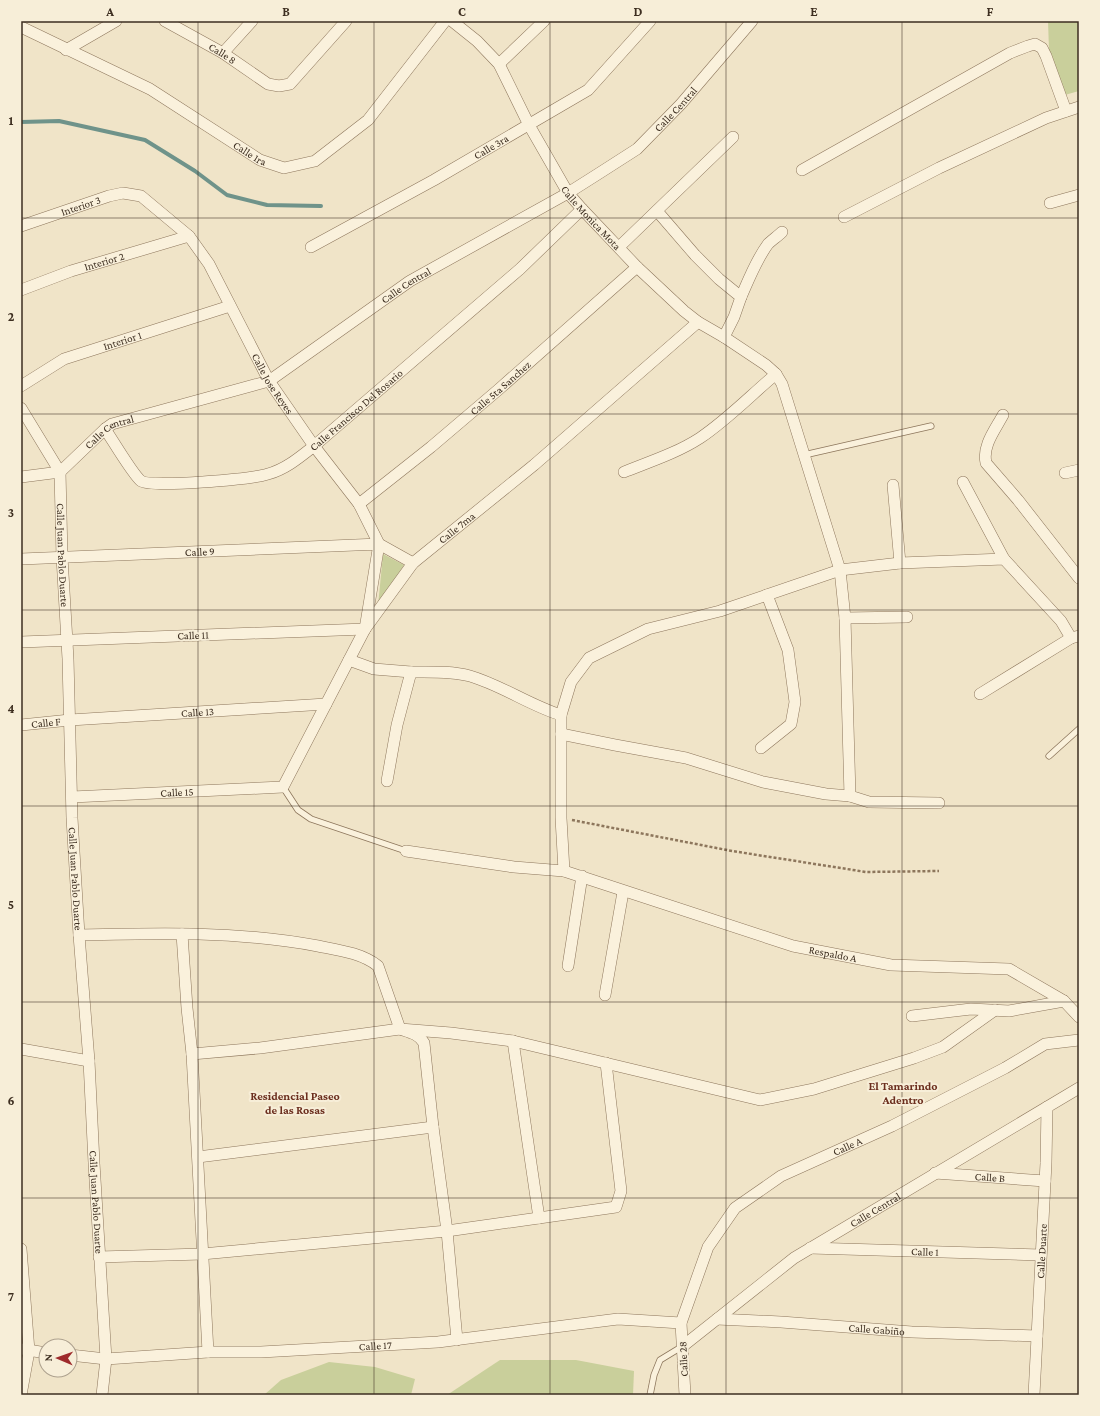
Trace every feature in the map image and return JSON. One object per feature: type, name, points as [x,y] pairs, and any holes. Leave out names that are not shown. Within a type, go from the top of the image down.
[{"type":"street","points":[[66,50],[116,21]]},
{"type":"street","name":"Calle 8","points":[[165,21],[224,53],[268,84],[279,86],[290,84],[343,25]]},
{"type":"street","points":[[224,53],[252,21]]},
{"type":"street","points":[[332,21],[343,25]]},
{"type":"street","name":"Calle 1ra","points":[[21,28],[150,89],[260,160],[284,168],[315,161],[368,120],[445,21]]},
{"type":"street","name":"Calle Monica Mota","points":[[452,21],[477,41],[499,64],[529,125],[568,193],[582,209],[637,267],[684,311],[698,322],[724,337],[766,365],[776,374]]},
{"type":"street","points":[[499,64],[544,21]]},
{"type":"street","name":"Calle 3ra","points":[[311,247],[434,180],[588,90],[650,21]]},
{"type":"street","name":"Calle Central","points":[[60,472],[112,424],[269,381],[410,281],[568,193],[637,149],[681,104],[752,21]]},
{"type":"street","points":[[802,170],[1010,53],[1035,44],[1042,48],[1046,56],[1066,111]]},
{"type":"street","points":[[844,217],[939,168],[1046,118],[1079,107]]},
{"type":"street","points":[[619,247],[733,137]]},
{"type":"street","name":"Interior 3","points":[[21,226],[109,196],[123,193],[141,196]]},
{"type":"street","points":[[1050,203],[1079,195]]},
{"type":"street","name":"Calle Jose Reyes","points":[[141,196],[189,236],[209,264],[269,381],[314,446],[359,504],[379,544]]},
{"type":"street","name":"Calle Francisco Del Rosario","points":[[105,429],[137,477],[146,483],[197,482],[246,478],[268,474],[287,466],[314,446],[520,268],[582,209]]},
{"type":"street","points":[[657,211],[695,255],[714,274],[741,297]]},
{"type":"street","points":[[724,337],[734,317],[753,270],[769,244],[782,232]]},
{"type":"street","name":"Interior 2","points":[[21,290],[71,271],[189,236]]},
{"type":"street","name":"Calle 5ta Sanchez","points":[[359,504],[431,447],[498,390],[637,267]]},
{"type":"street","name":"Interior 1","points":[[21,386],[64,360],[230,306]]},
{"type":"street","name":"Calle 7ma","points":[[282,787],[365,629],[413,563],[534,465],[698,322]]},
{"type":"street","points":[[624,472],[668,454],[700,438],[726,418],[776,374],[782,384],[840,570],[845,618],[850,796]]},
{"type":"street","points":[[21,408],[60,472],[21,477]]},
{"type":"street","points":[[1003,415],[986,447],[984,456],[986,463],[1018,500],[1079,578]]},
{"type":"street","points":[[1066,473],[1079,470]]},
{"type":"street","name":"Calle Juan Pablo Duarte","points":[[60,472],[62,557],[68,640],[72,797],[79,936],[89,1061],[106,1360],[102,1395]]},
{"type":"street","points":[[963,482],[1004,559],[1075,637],[980,694]]},
{"type":"street","points":[[892,485],[900,562]]},
{"type":"street","points":[[365,629],[379,544],[413,563]]},
{"type":"street","name":"Calle 9","points":[[21,559],[379,544]]},
{"type":"street","points":[[564,871],[561,818],[561,715],[570,682],[589,658],[648,629],[720,611],[840,570],[900,562],[1004,559]]},
{"type":"street","points":[[761,748],[791,724],[795,702],[788,650],[767,596]]},
{"type":"street","points":[[845,618],[907,617]]},
{"type":"street","name":"Calle 11","points":[[21,642],[365,629]]},
{"type":"street","points":[[349,660],[374,669],[446,673],[470,676],[553,713],[561,715]]},
{"type":"street","points":[[387,781],[397,726],[411,672]]},
{"type":"street","name":"Calle 13","points":[[70,720],[326,704]]},
{"type":"street","name":"Calle F","points":[[21,725],[70,720]]},
{"type":"street","points":[[561,734],[686,758],[763,782],[826,794],[850,796],[869,802],[939,803]]},
{"type":"street","name":"Calle 15","points":[[72,797],[282,787]]},
{"type":"street","name":"Respaldo A","points":[[406,851],[514,867],[564,871],[582,876],[623,892],[793,946],[891,965],[1009,969],[1064,1001],[1079,1016]]},
{"type":"street","points":[[568,966],[582,876]]},
{"type":"street","points":[[605,995],[623,892]]},
{"type":"street","points":[[182,934],[186,1008],[192,1054],[208,1352]]},
{"type":"street","points":[[79,936],[221,934],[268,938],[337,950],[370,960],[378,966],[400,1029]]},
{"type":"street","points":[[912,1016],[971,1009],[1009,1011],[1064,1001]]},
{"type":"street","points":[[192,1054],[260,1048],[400,1029],[451,1033],[513,1041],[760,1100],[814,1089],[914,1058],[943,1047],[995,1010]]},
{"type":"street","points":[[400,1029],[416,1034],[424,1043],[433,1127],[447,1231],[458,1340]]},
{"type":"street","name":"Calle A","points":[[681,1322],[708,1247],[735,1208],[781,1176],[892,1126],[1005,1068],[1045,1044],[1079,1040]]},
{"type":"street","points":[[513,1041],[539,1218]]},
{"type":"street","points":[[21,1049],[89,1061]]},
{"type":"street","points":[[99,1257],[202,1254],[447,1231],[616,1207],[621,1191],[606,1063]]},
{"type":"street","name":"Calle Central","points":[[683,1346],[794,1258],[809,1248],[1079,1088]]},
{"type":"street","name":"Calle Duarte","points":[[1034,1395],[1045,1181],[1047,1107]]},
{"type":"street","points":[[198,1157],[433,1127]]},
{"type":"street","name":"Calle B","points":[[935,1173],[1045,1181]]},
{"type":"street","name":"Calle 1","points":[[809,1248],[1041,1255]]},
{"type":"street","points":[[21,1249],[25,1350],[21,1395]]},
{"type":"street","name":"Calle 17","points":[[78,1356],[106,1360],[208,1352],[261,1352],[430,1343],[618,1319],[681,1322]]},
{"type":"street","name":"Calle Gabiño","points":[[717,1320],[781,1322],[912,1332],[1037,1336]]},
{"type":"street","name":"Calle 28","points":[[681,1322],[685,1395]]},
{"type":"street","points":[[25,1350],[38,1352]]},
{"type":"lane","points":[[804,455],[931,426]]},
{"type":"lane","points":[[1049,756],[1079,729]]},
{"type":"lane","points":[[282,787],[298,810],[311,819],[406,851]]},
{"type":"lane","points":[[650,1395],[654,1374],[660,1360],[683,1346]]},
{"type":"path","points":[[561,818],[732,851],[866,872],[939,871]]},
{"type":"green space","points":[[1048,21],[1079,21],[1079,91],[1061,96],[1049,50]]},
{"type":"green space","points":[[383,554],[404,565],[378,606]]},
{"type":"green space","points":[[500,1360],[576,1360],[634,1371],[633,1395],[447,1395]]},
{"type":"green space","points":[[329,1362],[375,1367],[415,1379],[411,1395],[264,1395],[281,1380]]},
{"type":"waterway","points":[[21,122],[59,121],[145,140],[195,171],[227,195],[267,205],[321,206]]},
{"type":"district","name":"El Tamarindo Adentro","points":[[903,1093]]},
{"type":"district","name":"Residencial Paseo de las Rosas","points":[[295,1103]]}]
